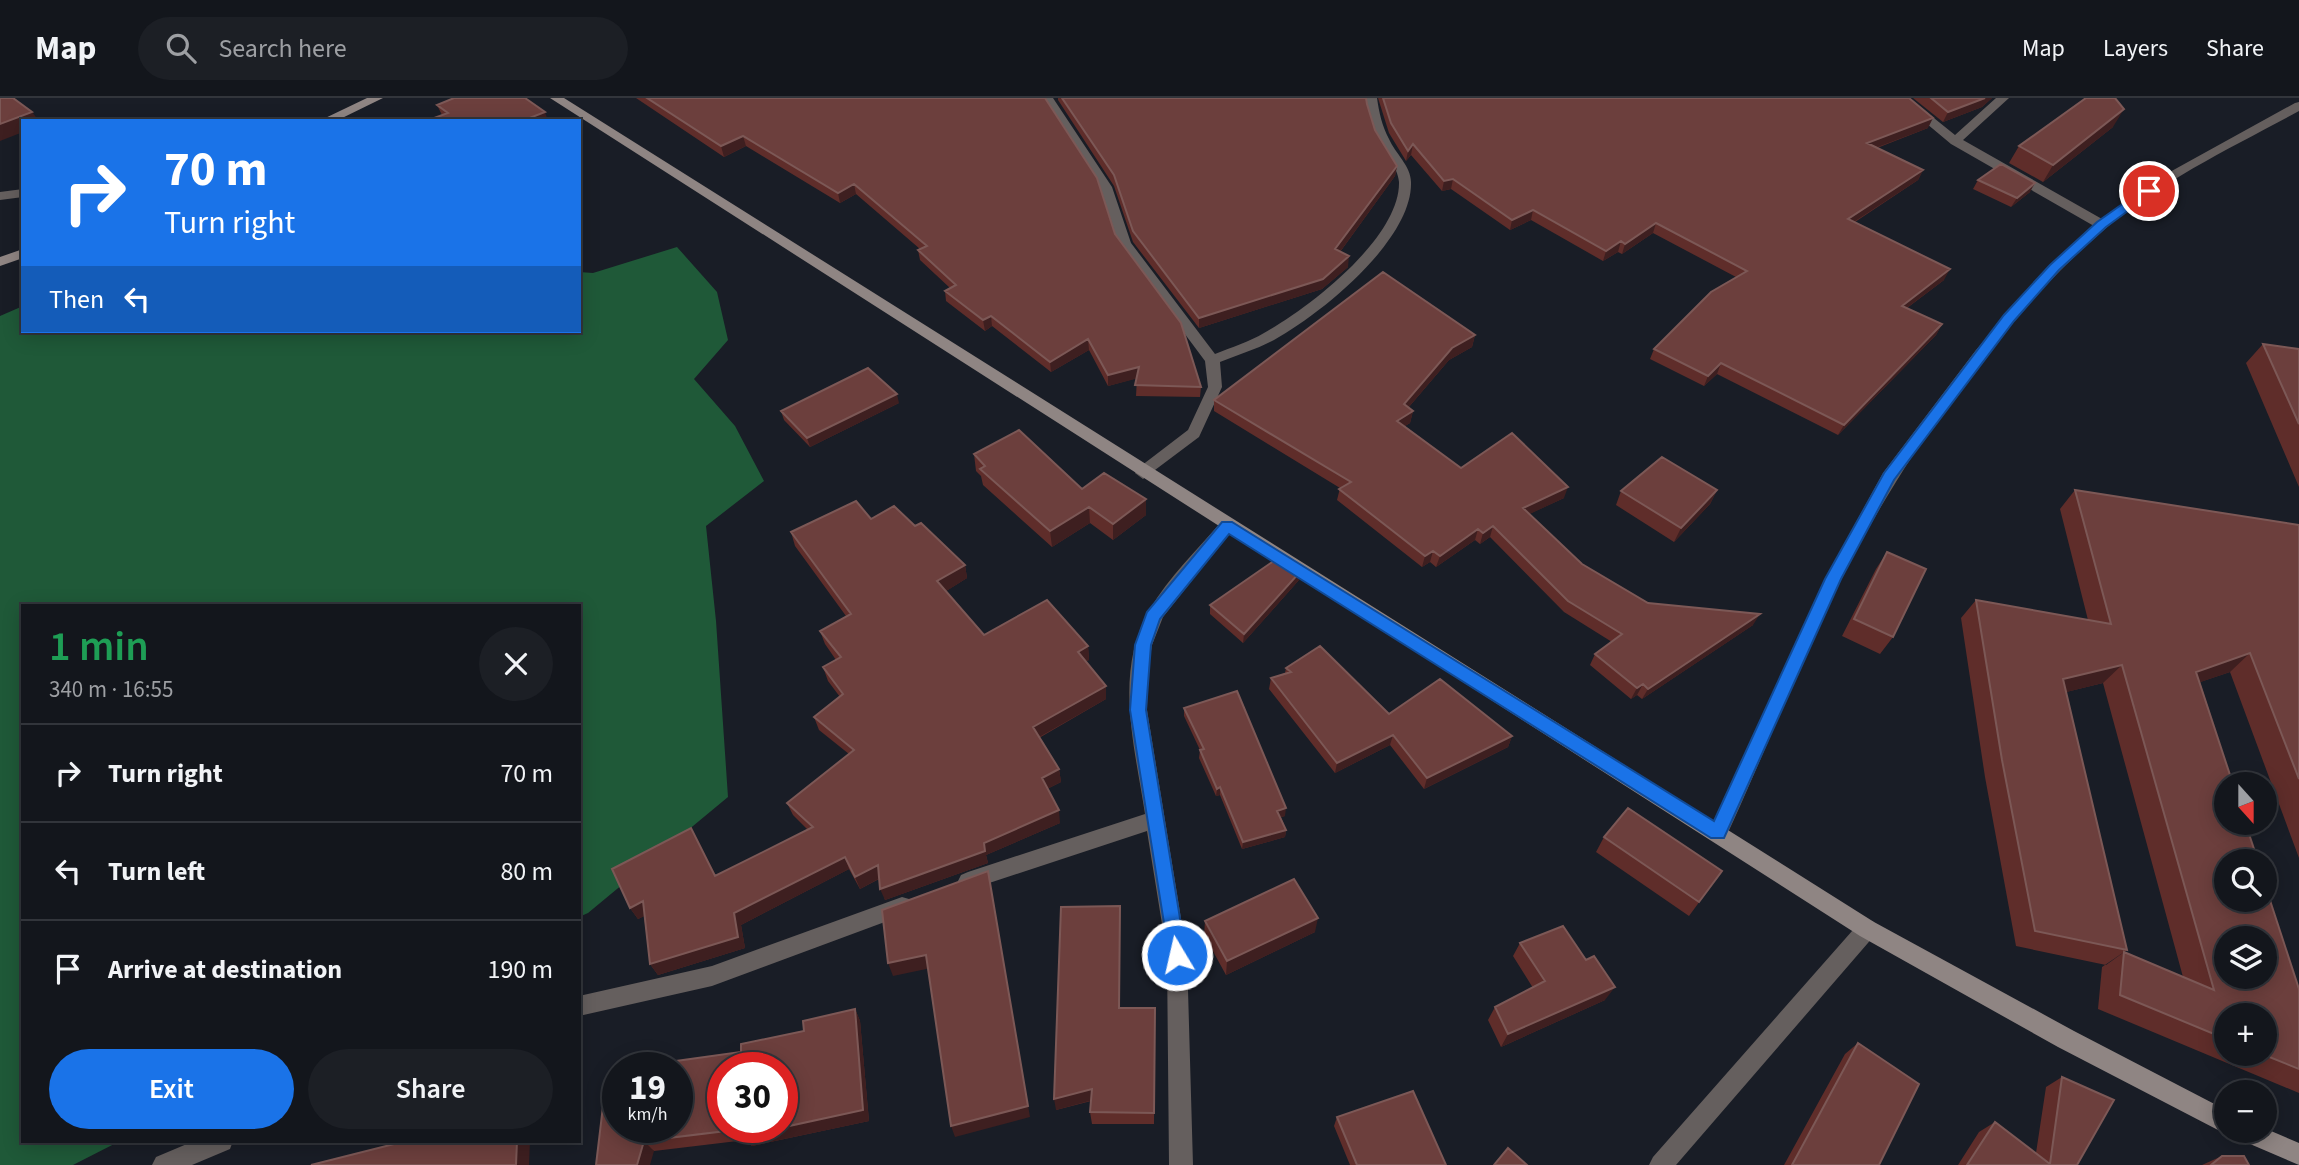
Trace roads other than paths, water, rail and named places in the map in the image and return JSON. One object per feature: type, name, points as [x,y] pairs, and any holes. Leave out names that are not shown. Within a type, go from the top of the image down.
[{"type":"street","points":[[330,119],[377,98]]},
{"type":"street","points":[[556,98],[921,327],[1143,473],[1867,929],[2066,1040],[2214,1116]]},
{"type":"street","points":[[1047,98],[1106,187],[1124,243],[1212,360],[1216,387],[1194,432],[1143,473]]},
{"type":"street","points":[[1212,360],[1272,335],[1354,269],[1387,233],[1404,199],[1405,183],[1400,166],[1385,143],[1373,115],[1371,98]]},
{"type":"street","points":[[1902,98],[1955,141],[2102,225]]},
{"type":"street","points":[[1955,141],[2003,98]]},
{"type":"street","points":[[1717,833],[1833,579],[1889,477],[2009,318],[2055,268],[2102,225],[2172,176],[2299,106]]},
{"type":"street","points":[[0,196],[21,193]]},
{"type":"street","points":[[0,262],[21,254]]},
{"type":"street","points":[[1181,1165],[1177,955],[1138,710],[1143,645],[1153,616],[1227,526]]},
{"type":"street","points":[[942,891],[1154,821]]},
{"type":"street","points":[[581,1006],[712,976],[917,900]]},
{"type":"street","points":[[1661,1165],[1867,929]]},
{"type":"street","points":[[164,1165],[217,1143]]},
{"type":"street","points":[[2273,1143],[2299,1155]]}]
